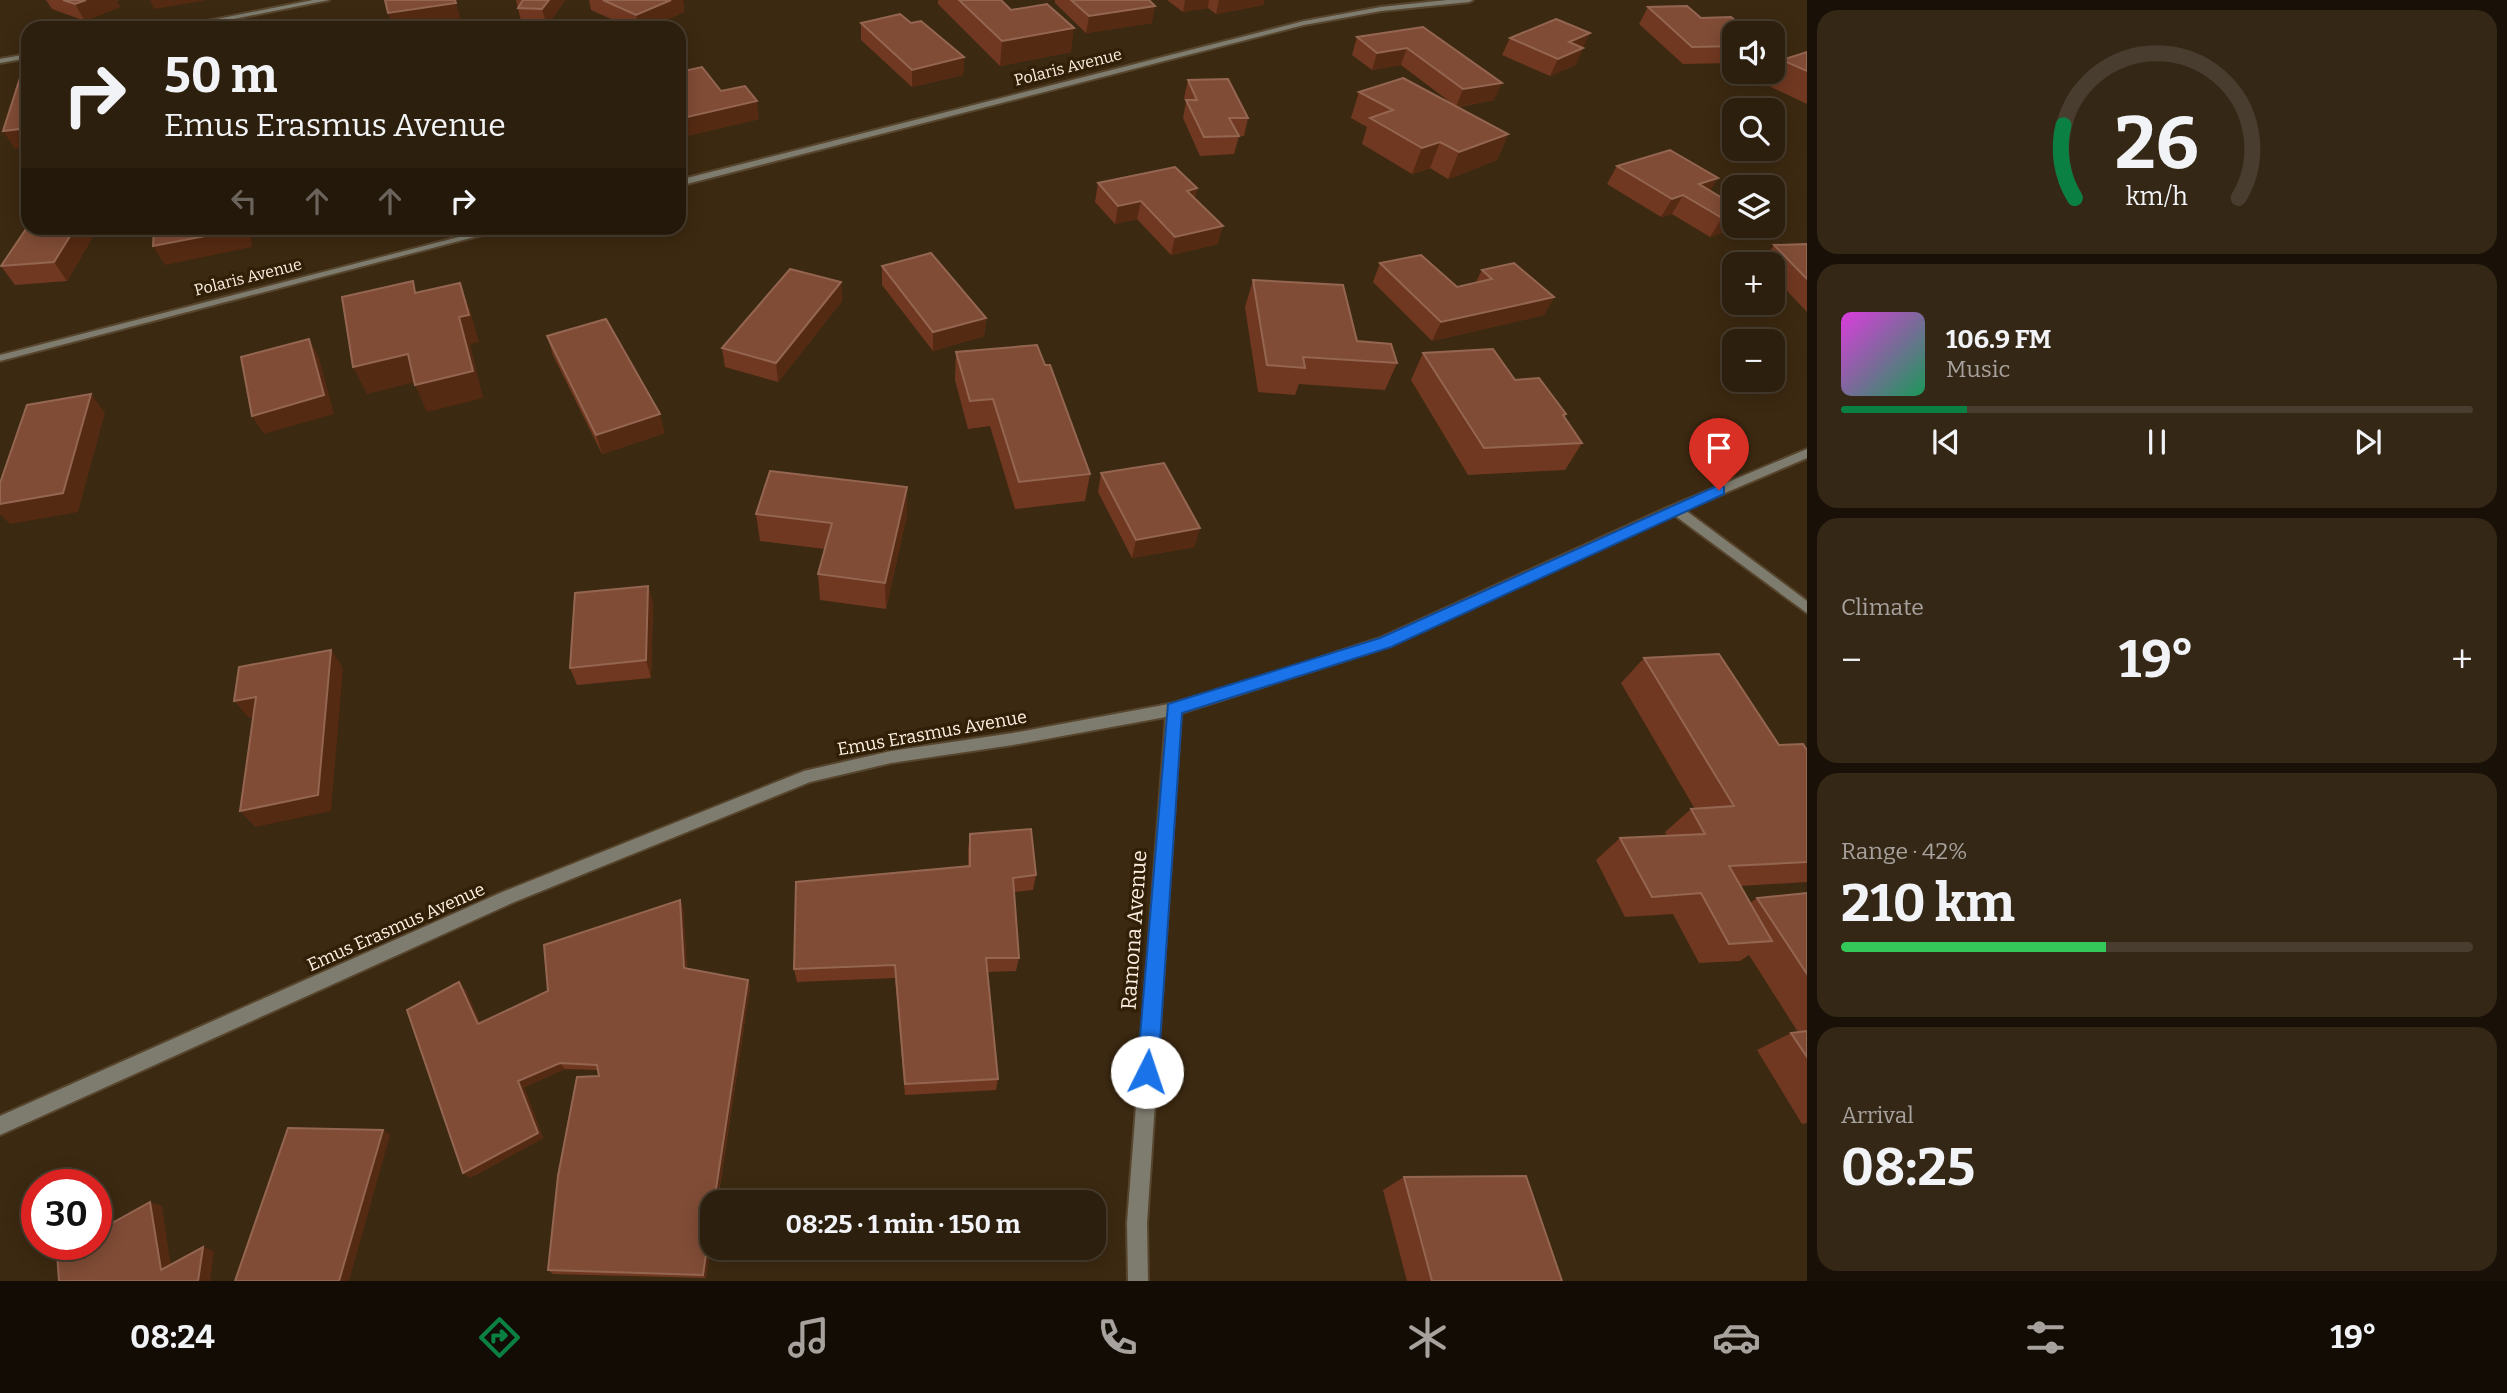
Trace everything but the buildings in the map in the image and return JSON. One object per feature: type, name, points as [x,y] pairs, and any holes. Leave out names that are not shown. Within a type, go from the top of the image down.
[{"type":"street","points":[[213,21],[325,0]]},
{"type":"street","name":"Polaris Avenue","points":[[686,181],[1304,23],[1381,9],[1469,0]]},
{"type":"street","points":[[0,61],[21,57]]},
{"type":"street","name":"Polaris Avenue","points":[[0,358],[477,235]]},
{"type":"street","name":"Emus Erasmus Avenue","points":[[0,1126],[506,898],[809,776],[891,757],[1013,739],[1174,709],[1385,642],[1675,509],[1807,453]]},
{"type":"street","points":[[1675,509],[1807,608]]},
{"type":"street","name":"Ramona Avenue","points":[[1138,1281],[1138,1223],[1174,709]]},
{"type":"route","points":[[1147,1072],[1174,709],[1385,642],[1719,490]]}]
